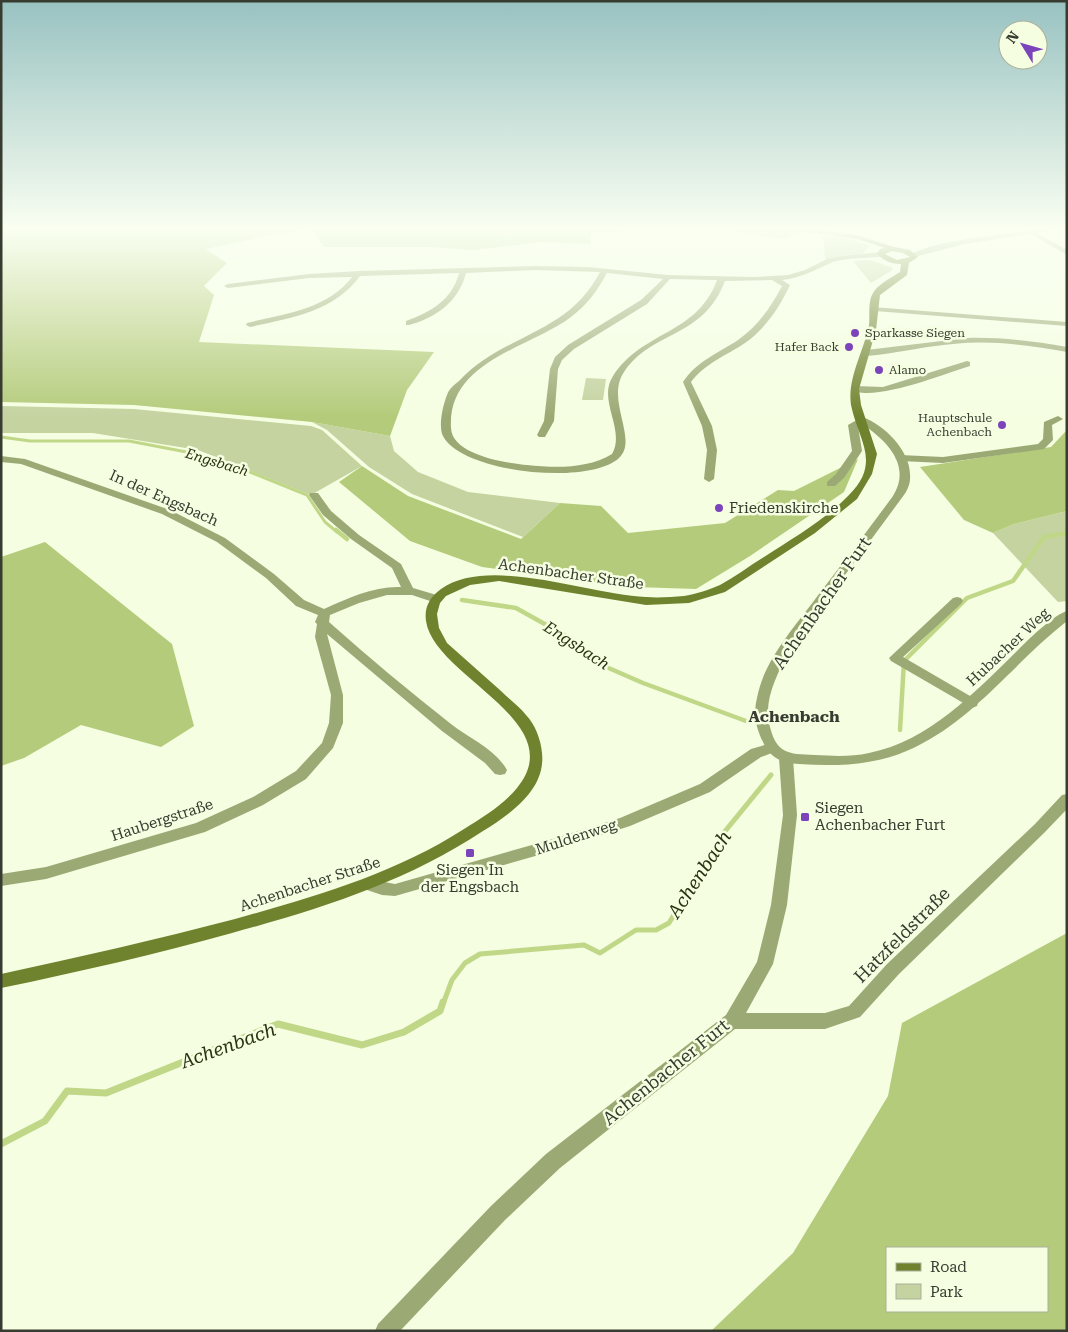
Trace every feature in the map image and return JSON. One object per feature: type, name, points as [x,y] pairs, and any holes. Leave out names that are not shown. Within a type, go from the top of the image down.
[{"type":"main road","name":"Achenbacher Straße","points":[[1,981],[109,958],[262,918],[369,884],[401,871],[465,838],[515,801],[526,788],[535,766],[534,741],[522,718],[447,650],[434,633],[430,609],[436,599],[449,588],[458,584],[490,578],[510,579],[656,601],[689,600],[722,589],[811,531],[853,496],[863,483],[872,454],[856,405],[855,389],[872,330],[875,309],[874,300],[878,292]]},
{"type":"street","points":[[250,325],[323,304],[344,292]]},
{"type":"street","points":[[409,323],[438,310],[455,292]]},
{"type":"street","points":[[592,292],[560,321],[497,352],[477,366],[452,394],[446,418],[448,436],[454,445],[480,459],[499,465],[577,469],[600,466],[610,461],[619,451],[621,437],[612,400],[613,382],[620,371],[643,350],[705,312],[718,292]]},
{"type":"street","points":[[542,435],[549,421],[554,369],[558,359],[572,347],[644,302],[655,292]]},
{"type":"street","points":[[709,479],[712,450],[708,426],[687,382],[695,373],[744,340],[761,325],[777,305],[783,292]]},
{"type":"street","points":[[875,309],[1067,324]]},
{"type":"street","points":[[866,353],[886,352],[930,344],[968,340],[1026,342],[1067,350]]},
{"type":"street","points":[[855,389],[884,390],[967,364]]},
{"type":"street","points":[[900,458],[943,460],[1041,447],[1048,440],[1048,424],[1058,419]]},
{"type":"street","points":[[831,484],[840,476],[857,451],[853,425],[862,420]]},
{"type":"street","name":"Achenbacher Furt","points":[[385,1331],[498,1213],[553,1161],[732,1021],[765,964],[779,905],[790,815],[779,753],[761,722],[762,696],[784,650],[899,495],[904,485],[904,468],[900,458],[883,433],[862,420]]},
{"type":"street","name":"In der Engsbach","points":[[1,459],[32,464],[106,489],[166,512],[221,540],[270,576],[300,603],[322,618],[364,662],[472,748],[494,762],[500,770]]},
{"type":"street","points":[[314,494],[327,513],[355,537],[397,566],[409,590]]},
{"type":"street","points":[[322,618],[362,596],[409,590],[436,599]]},
{"type":"street","name":"Hubacher Weg","points":[[957,601],[895,658],[972,703]]},
{"type":"street","name":"Hubacher Weg","points":[[779,753],[850,760],[884,754],[910,743],[958,715],[1036,640],[1067,615]]},
{"type":"street","name":"Haubergstraße","points":[[1,880],[46,873],[200,828],[258,801],[301,775],[328,745],[336,724],[338,695],[321,637],[322,618]]},
{"type":"street","name":"Muldenweg","points":[[369,884],[382,889],[395,890],[553,845],[625,822],[705,788],[756,753],[779,753]]},
{"type":"street","name":"Hatzfeldstraße","points":[[732,1021],[825,1021],[854,1012],[893,970],[1040,828],[1067,799]]},
{"type":"green space","points":[[1,292],[211,292],[214,295],[199,342],[434,352],[407,390],[390,436],[312,422],[134,405],[1,402]]},
{"type":"green space","points":[[586,378],[606,379],[603,400],[582,400]]},
{"type":"green space","points":[[1,406],[134,409],[311,426],[322,430],[362,466],[311,495],[198,450],[93,433],[1,433]]},
{"type":"green space","points":[[312,422],[390,436],[394,451],[418,472],[468,492],[560,503],[523,537],[412,494],[369,467],[327,430]]},
{"type":"green space","points":[[1067,430],[1067,511],[1014,524],[993,533],[964,520],[920,467],[1051,447]]},
{"type":"green space","points":[[858,459],[844,492],[750,556],[696,589],[635,587],[482,567],[410,541],[339,482],[362,466],[408,496],[521,539],[560,503],[601,506],[628,533],[725,523],[778,490],[794,491]]},
{"type":"green space","points":[[1067,511],[1067,601],[1058,602],[993,533],[1014,524]]},
{"type":"green space","points":[[45,542],[172,644],[194,726],[161,747],[81,725],[24,758],[1,766],[1,557]]},
{"type":"green space","points":[[1067,933],[1067,1331],[711,1331],[793,1253],[888,1096],[902,1023]]},
{"type":"waterway","name":"Engsbach","points":[[1,437],[30,441],[129,441],[197,454],[223,466],[245,470],[307,495],[325,522],[337,532]]},
{"type":"waterway","name":"Engsbach","points":[[336,530],[347,539]]},
{"type":"waterway","name":"Achenbach","points":[[900,730],[904,661],[967,598],[1013,581],[1044,537],[1067,533]]},
{"type":"waterway","name":"Engsbach","points":[[462,600],[516,608],[568,637],[584,652],[604,666],[643,683],[746,721]]},
{"type":"waterway","name":"Achenbach","points":[[443,1004],[452,980],[465,963],[480,954],[584,945],[600,953],[636,930],[656,930],[669,923],[722,835],[771,775]]},
{"type":"waterway","name":"Achenbach","points":[[1,1144],[45,1121],[67,1091],[106,1093],[278,1024],[362,1045],[404,1032],[440,1011],[443,1002]]},
{"type":"place","name":"Sparkasse Siegen","points":[[855,333]]},
{"type":"place","name":"Hafer Back","points":[[849,347]]},
{"type":"place","name":"Alamo","points":[[879,370]]},
{"type":"place","name":"Hauptschule Achenbach","points":[[1002,425]]},
{"type":"place","name":"Friedenskirche","points":[[719,508]]},
{"type":"place","name":"Siegen Achenbacher Furt","points":[[805,817]]},
{"type":"place","name":"Siegen In der Engsbach","points":[[470,853]]},
{"type":"district","name":"Achenbach","points":[[794,716]]}]
